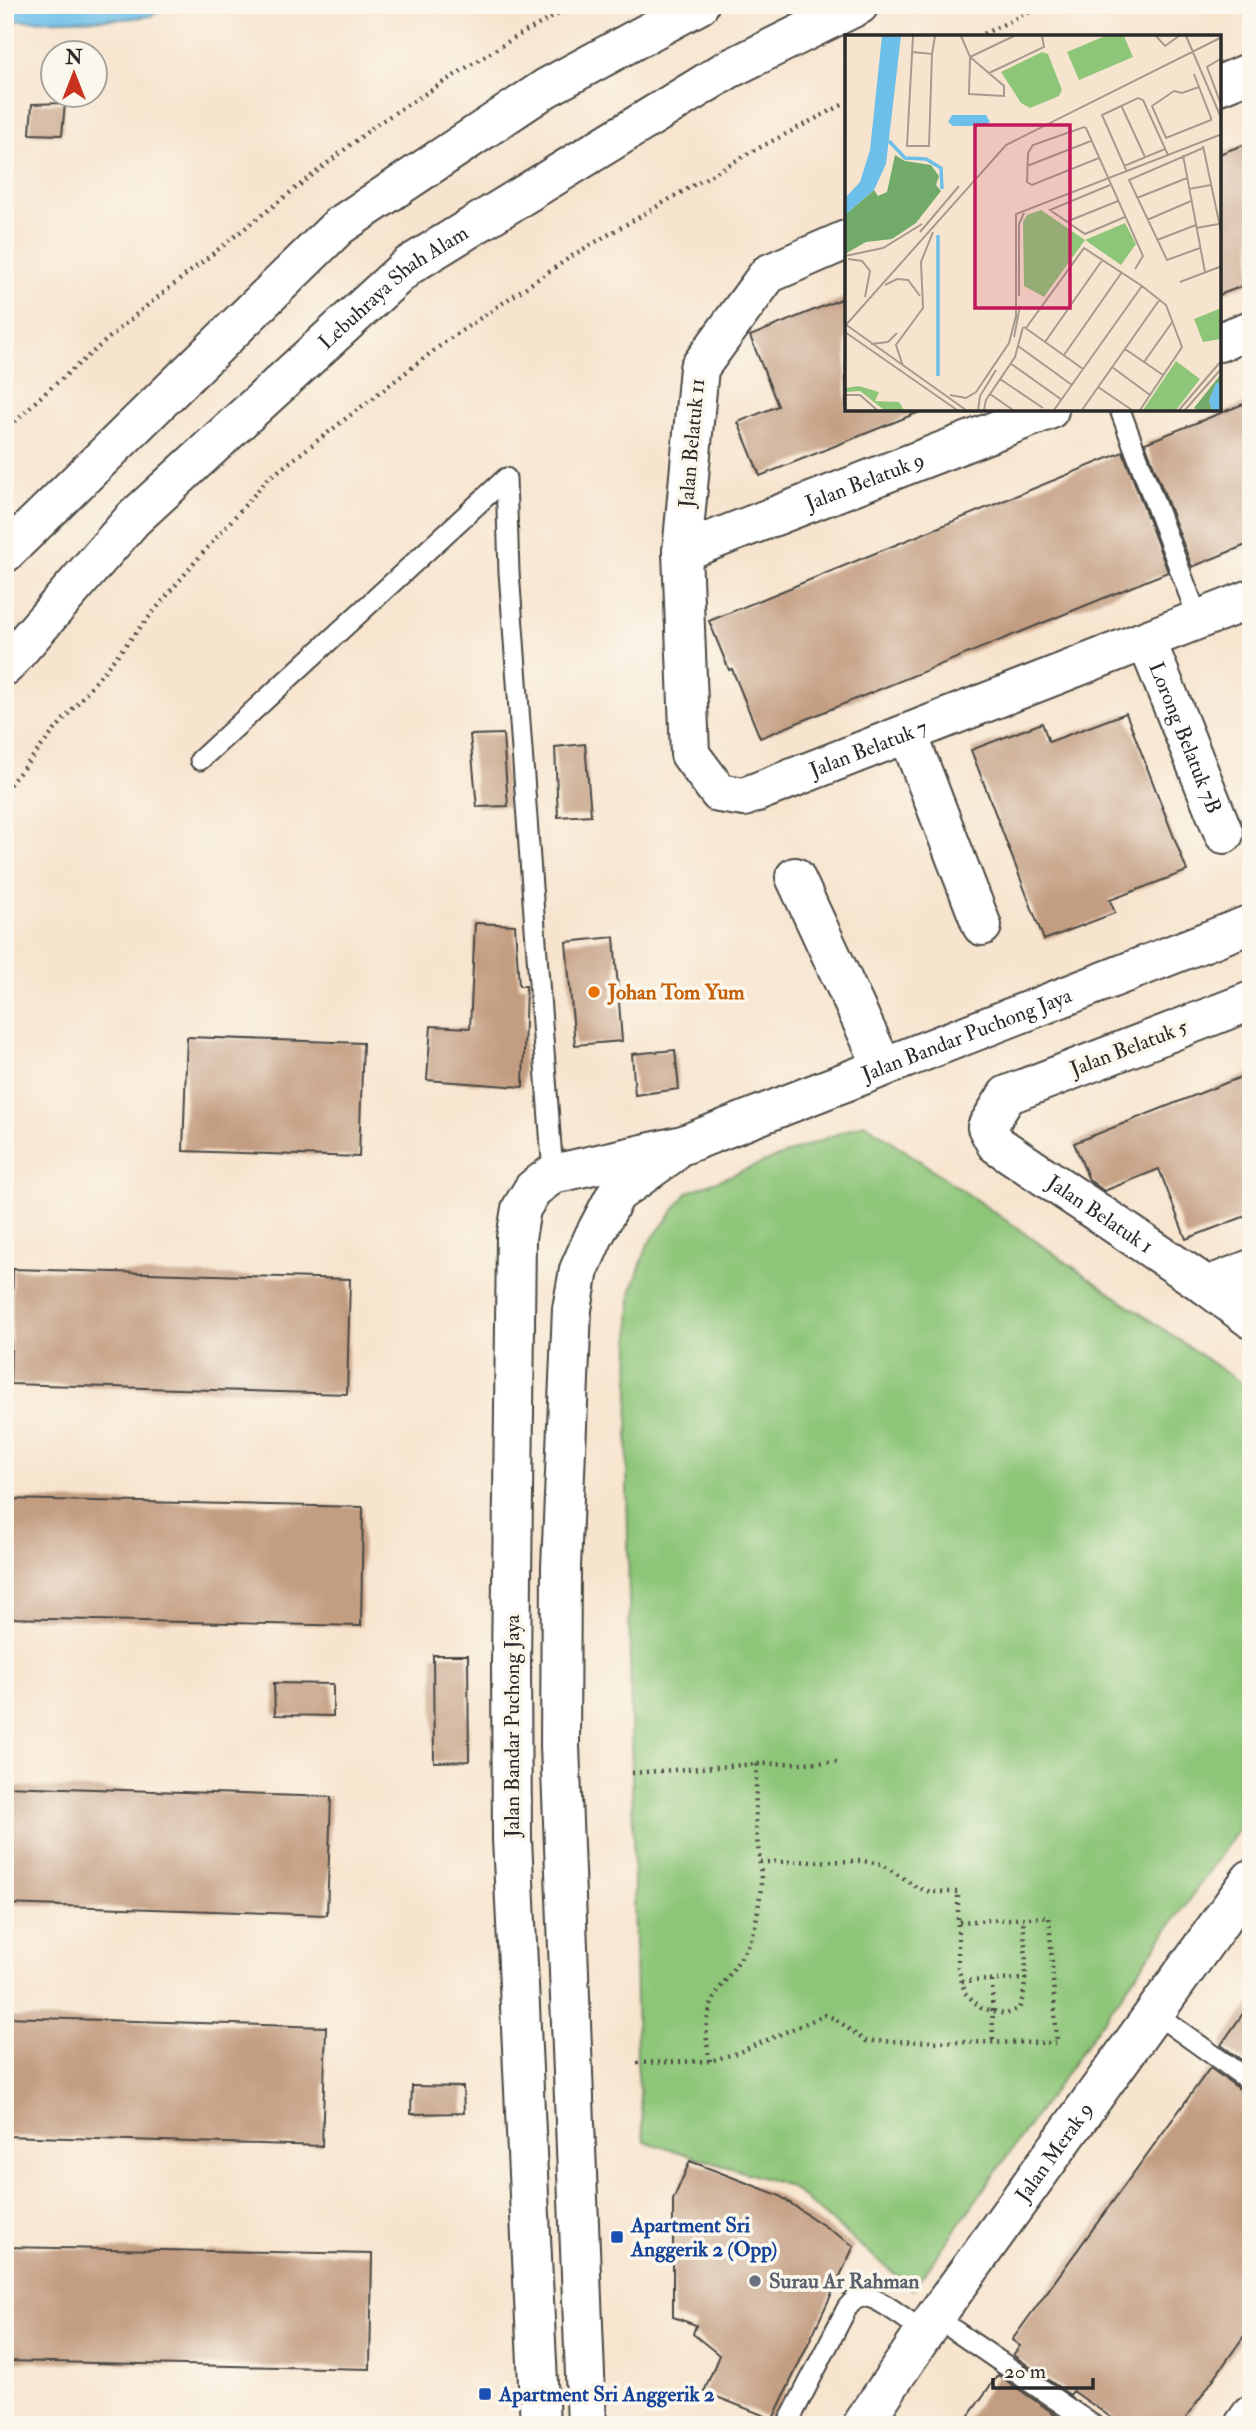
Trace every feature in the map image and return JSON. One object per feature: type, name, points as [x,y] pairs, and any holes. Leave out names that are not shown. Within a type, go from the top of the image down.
[{"type":"main road","points":[[5,553],[339,226],[546,88],[699,5]]},
{"type":"main road","name":"Lebuhraya Shah Alam","points":[[5,666],[133,519],[408,266],[727,70],[859,5]]},
{"type":"main road","points":[[1221,84],[1251,72]]},
{"type":"main road","name":"Jalan Belatuk 11","points":[[682,552],[699,368],[768,274],[845,240]]},
{"type":"main road","points":[[1221,341],[1251,330]]},
{"type":"main road","name":"Jalan Belatuk 9","points":[[682,552],[1046,411]]},
{"type":"main road","name":"Jalan Belatuk 7","points":[[682,552],[690,754],[719,793],[744,797],[1251,600]]},
{"type":"main road","name":"Lorong Belatuk 7B","points":[[1147,642],[1224,834]]},
{"type":"main road","points":[[908,734],[982,926]]},
{"type":"main road","points":[[795,877],[883,1067]]},
{"type":"main road","name":"Jalan Bandar Puchong Jaya","points":[[540,2425],[512,1839],[516,1238],[522,1209],[533,1189],[552,1174],[683,1145],[1251,923]]},
{"type":"main road","name":"Jalan Belatuk 5","points":[[1007,1095],[1251,1001]]},
{"type":"main road","name":"Jalan Belatuk 1","points":[[1007,1095],[987,1127],[996,1144],[1208,1286],[1251,1319]]},
{"type":"main road","name":"Jalan Bandar Puchong Jaya","points":[[587,2425],[560,1745],[561,1567],[572,1309],[579,1270],[616,1194],[683,1145]]},
{"type":"main road","points":[[1208,1286],[1251,1269]]},
{"type":"main road","name":"Jalan Merak 9","points":[[862,2425],[930,2325],[1251,1879]]},
{"type":"main road","points":[[1244,2425],[1251,2416]]},
{"type":"lane","points":[[1120,411],[1199,621]]},
{"type":"lane","points":[[200,760],[506,478],[509,572],[552,1174]]},
{"type":"lane","points":[[1156,2014],[1251,2082]]},
{"type":"lane","points":[[787,2425],[847,2308],[854,2299],[865,2297],[930,2325],[1093,2425]]},
{"type":"path","points":[[5,432],[37,400],[139,312],[377,124],[517,36],[576,5]]},
{"type":"path","points":[[981,35],[1044,5]]},
{"type":"path","points":[[5,790],[187,572],[268,480],[445,342],[575,254],[751,152],[845,104]]},
{"type":"path","points":[[632,1773],[757,1764],[841,1762]]},
{"type":"path","points":[[710,2060],[706,2040],[707,2015],[720,1987],[751,1942],[759,1901],[762,1876],[756,1824],[757,1764]]},
{"type":"path","points":[[760,1863],[863,1861],[881,1864],[915,1886],[930,1892],[958,1892],[958,1967],[965,1993],[981,2008],[1006,2014],[1020,2009],[1026,1993],[1023,1919]]},
{"type":"path","points":[[637,2063],[710,2060],[737,2053],[825,2015],[840,2019],[853,2034],[866,2041],[1057,2043],[1049,1917],[957,1922]]},
{"type":"path","points":[[962,1980],[1026,1979]]},
{"type":"path","points":[[992,1981],[993,2042]]},
{"type":"green space","points":[[865,1123],[1251,1390],[1251,1812],[913,2289],[789,2186],[644,2141],[637,2063],[627,1485],[631,1293],[648,1244],[688,1192]]},
{"type":"water","points":[[5,5],[170,5],[151,16],[126,19],[5,21]]},
{"type":"building","points":[[32,104],[38,104],[38,108],[65,108],[62,135],[30,134]]},
{"type":"building","points":[[1251,142],[1251,283],[1221,294],[1221,153]]},
{"type":"building","points":[[845,297],[845,411],[922,411],[760,476],[738,422],[778,406],[750,336]]},
{"type":"building","points":[[1251,401],[1251,543],[1192,567],[1145,443]]},
{"type":"building","points":[[1123,452],[1168,572],[760,738],[709,621]]},
{"type":"building","points":[[1126,713],[1187,871],[1110,900],[1115,913],[1044,940],[971,750],[1042,723],[1049,742]]},
{"type":"building","points":[[503,734],[508,806],[477,807],[470,735]]},
{"type":"building","points":[[585,744],[591,815],[558,817],[555,747]]},
{"type":"building","points":[[475,923],[515,925],[519,986],[526,986],[523,1087],[427,1080],[431,1026],[470,1028]]},
{"type":"building","name":"Johan Tom Yum","points":[[614,937],[622,1041],[575,1045],[566,942]]},
{"type":"building","points":[[187,1037],[363,1043],[359,1157],[183,1151]]},
{"type":"building","points":[[675,1050],[679,1089],[635,1095],[632,1054]]},
{"type":"building","points":[[1251,1073],[1251,1214],[1186,1239],[1159,1169],[1104,1191],[1089,1180],[1074,1143]]},
{"type":"building","points":[[13,1269],[350,1279],[347,1394],[10,1384]]},
{"type":"building","points":[[5,1499],[363,1507],[361,1626],[5,1618]]},
{"type":"building","points":[[433,1655],[468,1655],[469,1761],[434,1762]]},
{"type":"building","points":[[274,1683],[333,1684],[333,1716],[275,1715]]},
{"type":"building","points":[[5,1786],[331,1797],[327,1915],[5,1904]]},
{"type":"building","points":[[1251,2002],[1251,2067],[1221,2045]]},
{"type":"building","points":[[5,2017],[326,2027],[322,2146],[5,2136]]},
{"type":"building","points":[[1210,2068],[1251,2094],[1251,2326],[1181,2425],[1122,2425],[1073,2391],[1070,2395],[1013,2355],[1020,2346],[1012,2340]]},
{"type":"building","points":[[412,2086],[463,2087],[464,2113],[411,2114]]},
{"type":"building","name":"Surau Ar Rahman","points":[[690,2161],[778,2195],[854,2246],[773,2419],[704,2392],[719,2355],[693,2334],[696,2325],[673,2317],[673,2200]]},
{"type":"building","points":[[5,2247],[372,2254],[370,2369],[5,2361]]},
{"type":"building","points":[[998,2375],[1056,2415],[1048,2425],[962,2425]]},
{"type":"place","name":"Johan Tom Yum","points":[[594,992]]},
{"type":"place","name":"Apartment Sri Anggerik 2 (Opp)","points":[[617,2237]]},
{"type":"place","name":"Surau Ar Rahman","points":[[755,2281]]},
{"type":"place","name":"Apartment Sri Anggerik 2","points":[[485,2394]]}]
